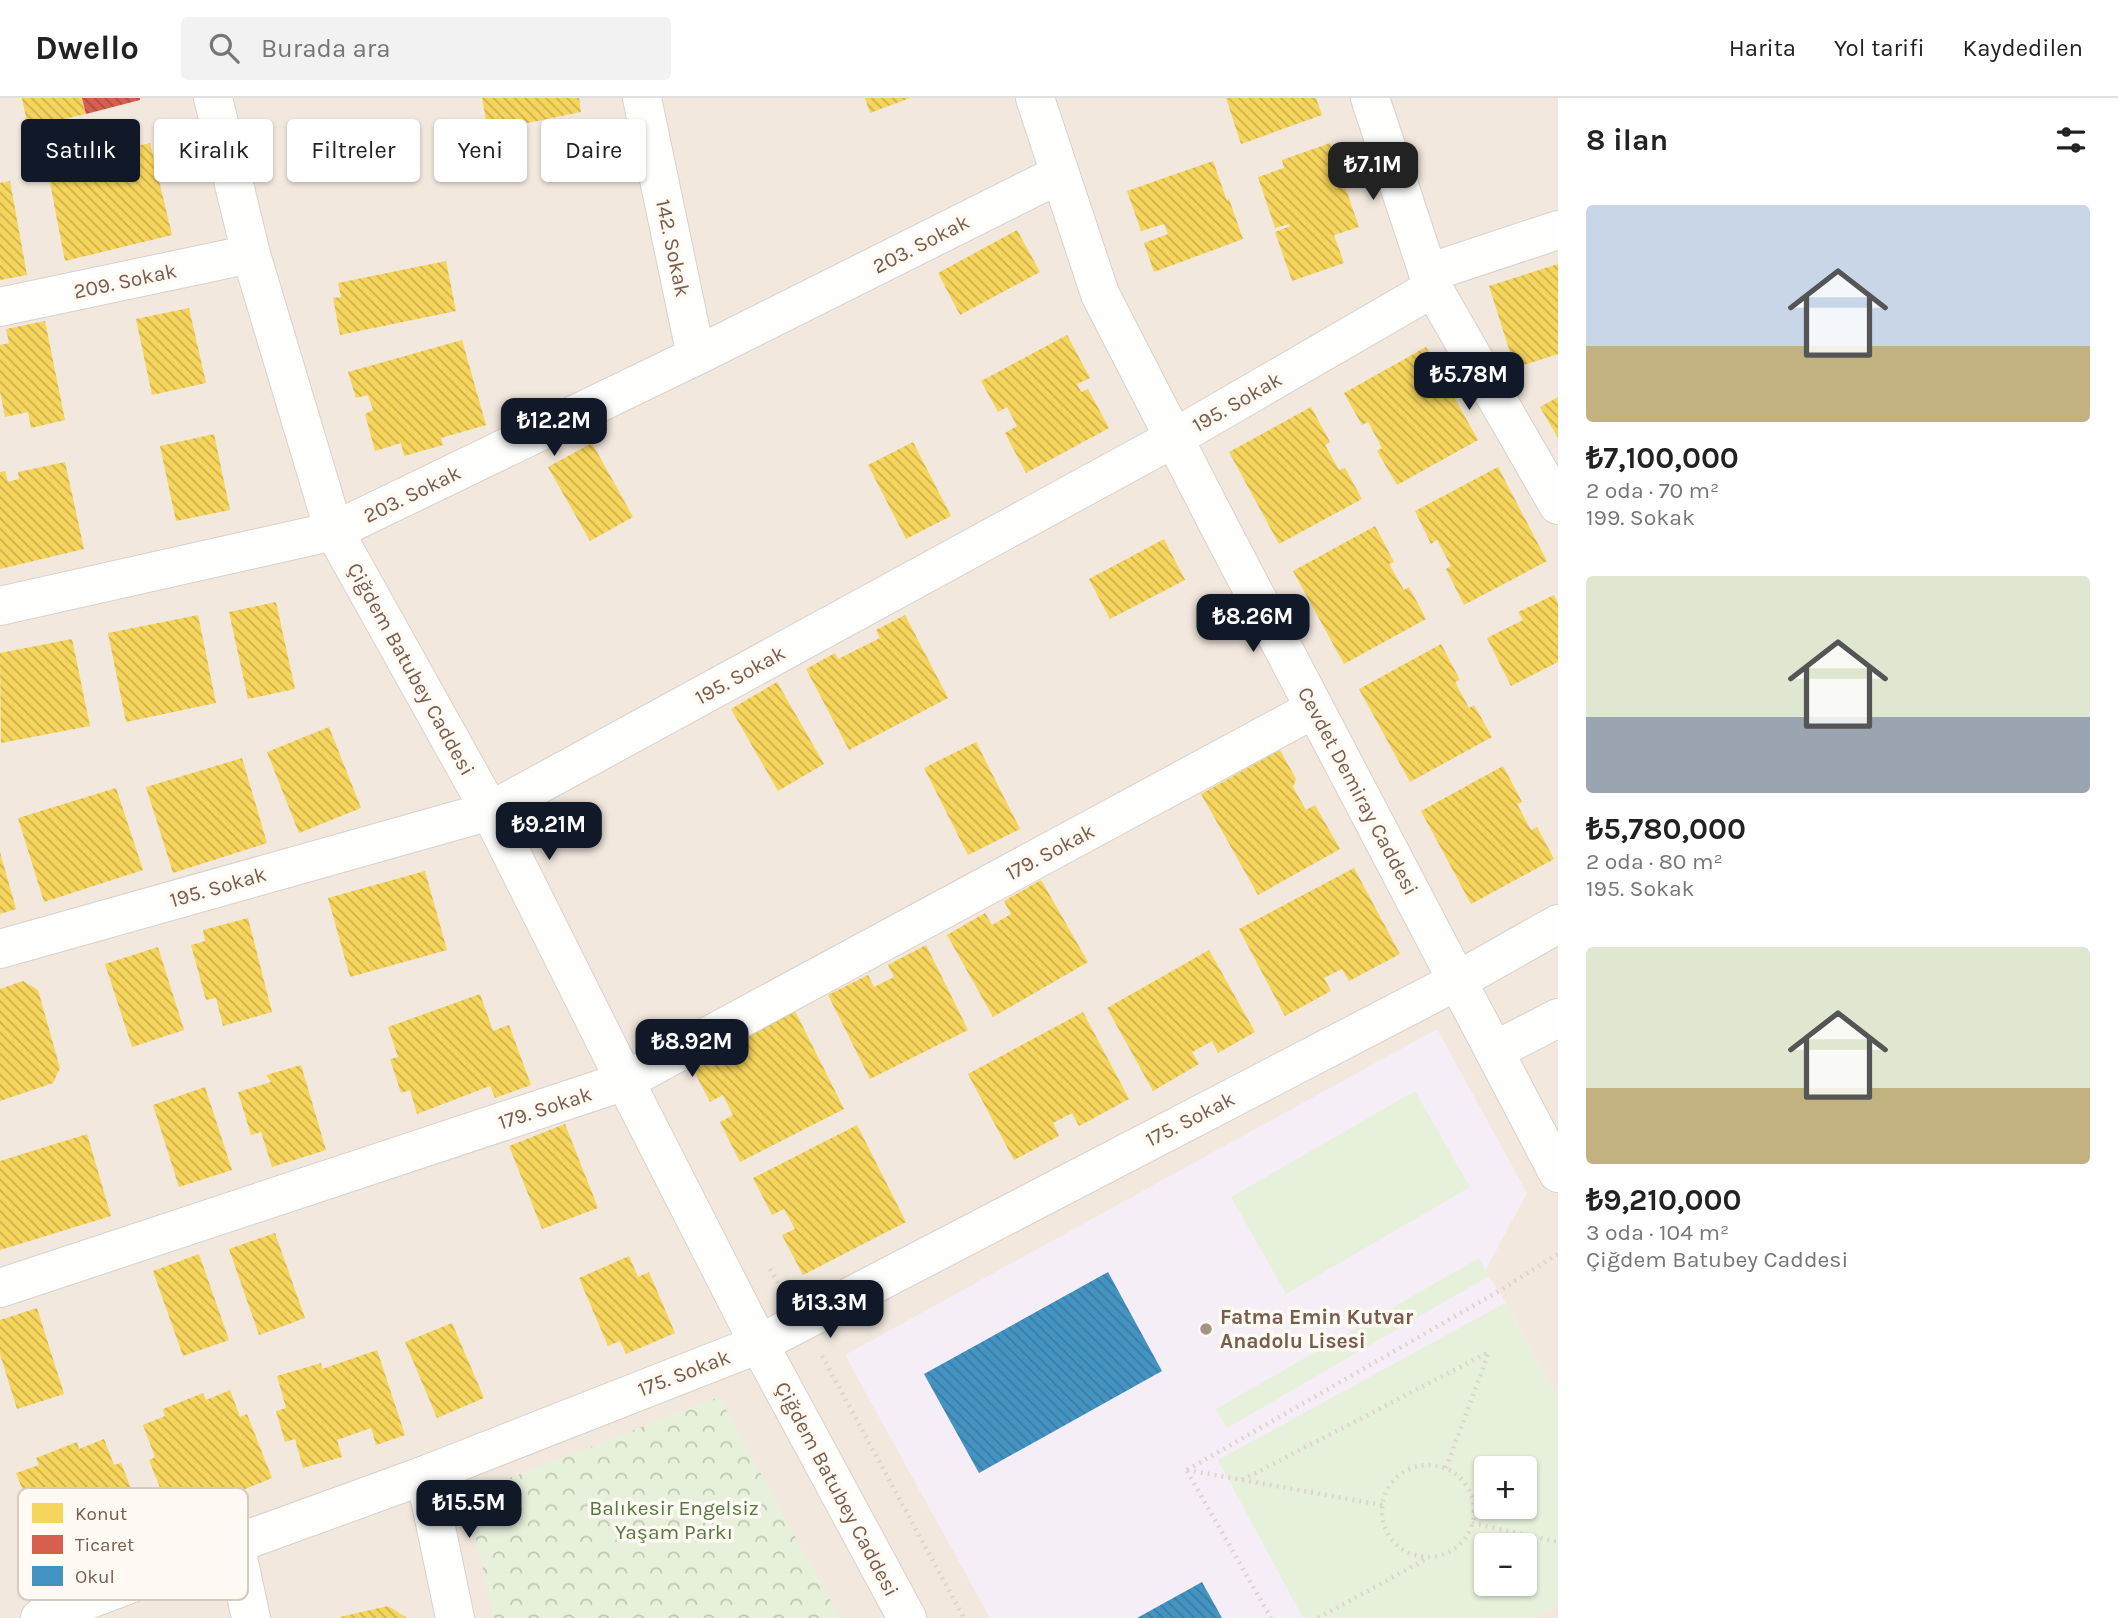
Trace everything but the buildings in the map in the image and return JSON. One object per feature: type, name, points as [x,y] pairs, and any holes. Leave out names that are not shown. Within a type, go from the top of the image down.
[{"type":"street","name":"Çiğdem Batubey Caddesi","points":[[212,98],[251,254],[334,531],[490,811],[759,1343],[907,1618]]},
{"type":"street","name":"142. Sokak","points":[[642,98],[696,356]]},
{"type":"street","name":"Cevdet Demiray Caddesi","points":[[1035,98],[1100,294],[1558,1173]]},
{"type":"street","points":[[1370,98],[1430,280],[1558,505]]},
{"type":"street","name":"203. Sokak","points":[[0,606],[334,531],[696,356],[1060,174]]},
{"type":"street","name":"195. Sokak","points":[[0,949],[490,811],[1174,438],[1430,280],[1558,230]]},
{"type":"street","name":"209. Sokak","points":[[0,307],[251,254]]},
{"type":"street","name":"179. Sokak","points":[[0,1289],[625,1081],[1314,709]]},
{"type":"street","name":"175. Sokak","points":[[248,1539],[425,1475],[759,1343],[1457,981],[1558,924]]},
{"type":"street","points":[[1494,1051],[1558,1018]]},
{"type":"street","points":[[425,1475],[455,1618]]},
{"type":"street","name":"175. Sokak","points":[[40,1618],[87,1600]]},
{"type":"street","points":[[247,1600],[251,1618]]},
{"type":"path","points":[[1187,1470],[1499,1291],[1558,1254]]},
{"type":"path","points":[[816,1344],[964,1618]]},
{"type":"path","points":[[1242,1480],[1489,1352],[1446,1468]]},
{"type":"path","points":[[1318,1618],[1429,1558],[1456,1548],[1467,1536],[1475,1508],[1471,1493],[1462,1479],[1446,1468],[1419,1465],[1404,1471],[1391,1481],[1382,1505],[1383,1525],[1390,1539],[1401,1549],[1414,1556],[1429,1558]]},
{"type":"path","points":[[1187,1470],[1382,1505]]},
{"type":"path","points":[[1187,1470],[1271,1618]]},
{"type":"path","points":[[1472,1523],[1558,1542]]},
{"type":"shaded area","points":[[0,98],[1558,98],[1558,1618],[0,1618]]},
{"type":"shaded area","name":"Fatma Emin Kutvar Anadolu Lisesi","points":[[1437,1029],[1527,1193],[1485,1271],[1499,1291],[1558,1399],[1558,1604],[1533,1618],[990,1618],[845,1355]]},
{"type":"green space","points":[[1415,1091],[1470,1187],[1286,1294],[1231,1197]]},
{"type":"green space","points":[[1479,1258],[1489,1276],[1227,1428],[1216,1409]]},
{"type":"green space","points":[[1505,1303],[1558,1399],[1558,1604],[1533,1618],[1303,1618],[1218,1460]]},
{"type":"green space","name":"Balıkesir Engelsiz Yaşam Parkı","points":[[719,1397],[840,1618],[494,1618],[466,1495]]},
{"type":"place","name":"Fatma Emin Kutvar Anadolu Lisesi","points":[[1206,1329]]}]
